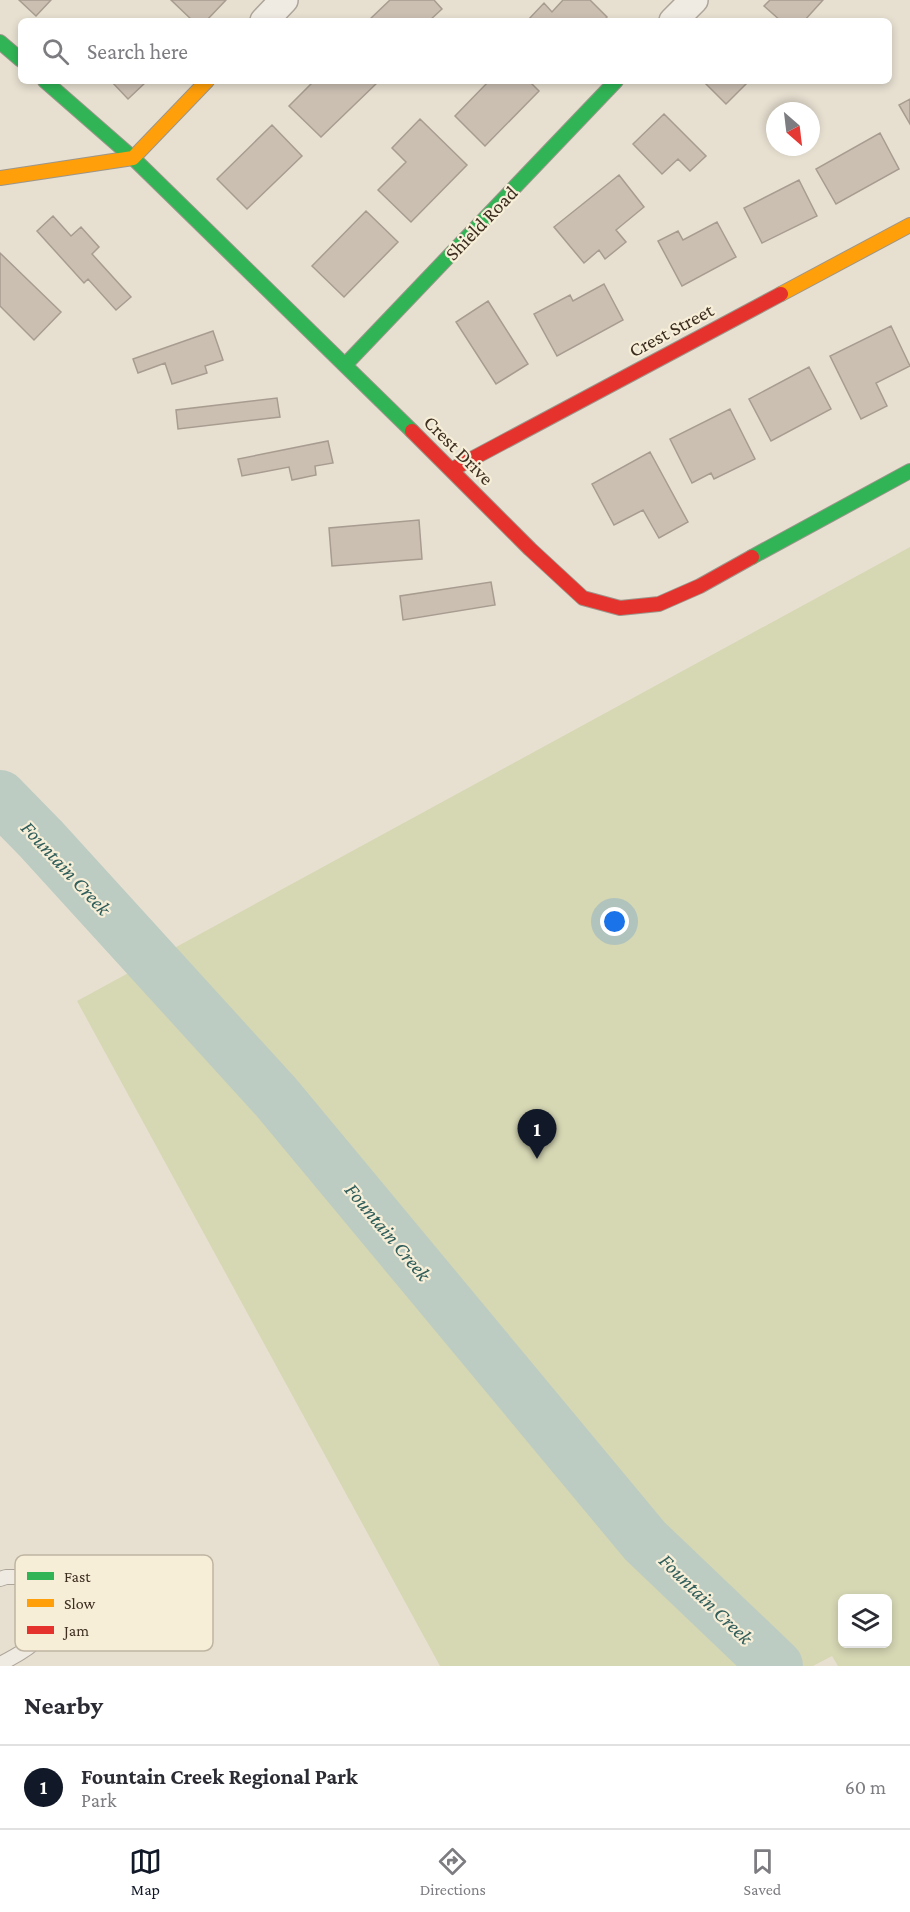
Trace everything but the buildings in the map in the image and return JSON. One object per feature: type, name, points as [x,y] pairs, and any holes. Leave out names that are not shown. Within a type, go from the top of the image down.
[{"type":"street","points":[[267,18],[284,0]]},
{"type":"street","points":[[677,18],[693,0]]},
{"type":"street","points":[[0,42],[18,57]]},
{"type":"street","name":"Crest Drive","points":[[48,84],[133,158],[346,364],[582,598],[620,608],[659,604],[700,586],[910,471]]},
{"type":"street","points":[[0,178],[133,158],[204,84]]},
{"type":"street","name":"Shield Road","points":[[346,364],[613,84]]},
{"type":"street","name":"Crest Street","points":[[451,470],[910,225]]},
{"type":"lane","points":[[0,1579],[15,1577]]},
{"type":"lane","points":[[0,1664],[24,1651]]},
{"type":"green space","points":[[910,547],[910,1666],[838,1666],[832,1656],[813,1666],[440,1666],[77,1001]]},
{"type":"waterway","name":"Fountain Creek","points":[[0,797],[276,1097],[645,1541],[776,1666]]},
{"type":"traffic: fast","points":[[0,42],[18,57]]},
{"type":"traffic: fast","points":[[48,84],[133,158],[412,431]]},
{"type":"traffic: fast","points":[[346,364],[613,84]]},
{"type":"traffic: fast","points":[[752,557],[910,471]]},
{"type":"traffic: slow","points":[[0,178],[133,158],[204,84]]},
{"type":"traffic: slow","points":[[781,294],[910,225]]},
{"type":"traffic: jam","points":[[451,470],[781,294]]},
{"type":"traffic: jam","points":[[412,431],[530,549],[583,598],[620,608],[659,604],[700,586],[752,557]]},
{"type":"place","name":"Fountain Creek Regional Park","points":[[537,1159]]}]
